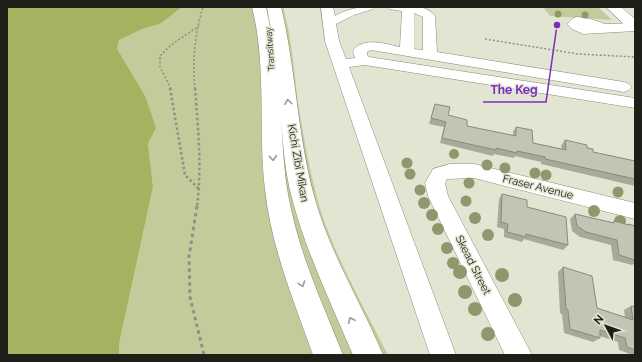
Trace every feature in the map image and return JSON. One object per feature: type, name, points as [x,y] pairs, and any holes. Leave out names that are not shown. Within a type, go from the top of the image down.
[{"type":"main road","name":"Kichi Zībī Mīkan","points":[[259,7],[262,17],[270,91],[273,159],[280,211],[297,270],[328,355]]},
{"type":"main road","name":"Kichi Zībī Mīkan","points":[[274,7],[280,35],[295,158],[303,197],[320,247],[368,355]]},
{"type":"main road","points":[[613,7],[635,27]]},
{"type":"street","name":"Transitway","points":[[264,7],[268,20],[272,53],[270,91]]},
{"type":"street","points":[[327,7],[332,41],[442,355]]},
{"type":"street","points":[[330,23],[350,12],[369,7]]},
{"type":"street","points":[[393,7],[419,9],[424,11],[429,16],[430,56]]},
{"type":"street","points":[[407,52],[408,9]]},
{"type":"street","points":[[603,28],[635,27]]},
{"type":"street","points":[[365,61],[360,56],[360,51],[363,48],[371,46],[430,56],[568,86],[635,104]]},
{"type":"street","points":[[482,53],[562,64],[568,86]]},
{"type":"street","points":[[341,64],[365,61],[568,86],[624,87]]},
{"type":"street","name":"Fraser Avenue","points":[[440,174],[450,171],[474,172],[635,211]]},
{"type":"street","name":"Skead Street","points":[[440,174],[435,183],[438,196],[519,355]]},
{"type":"path","points":[[203,7],[195,53],[194,81],[200,150],[199,190],[189,257],[190,297],[204,355]]},
{"type":"path","points":[[199,26],[171,44],[160,56],[160,67],[170,90],[185,175],[199,190]]},
{"type":"path","points":[[485,39],[505,44],[582,55],[615,58],[635,57]]},
{"type":"shaded area","points":[[7,7],[182,7],[160,24],[142,29],[119,40],[117,49],[145,96],[156,128],[148,144],[153,187],[119,344],[119,355],[7,355]]},
{"type":"shaded area","points":[[182,7],[283,7],[291,43],[302,127],[317,198],[323,218],[339,258],[388,355],[119,355],[119,344],[153,187],[148,144],[156,128],[117,49],[119,39],[142,29],[160,24]]},
{"type":"shaded area","points":[[543,7],[598,7],[612,20],[550,16]]},
{"type":"building","points":[[435,104],[450,107],[448,115],[467,120],[467,126],[516,136],[516,127],[532,130],[533,143],[566,150],[565,140],[587,145],[587,148],[593,149],[593,152],[635,161],[635,179],[545,159],[545,157],[517,151],[517,153],[496,148],[496,150],[442,138],[446,122],[431,118]]},
{"type":"building","points":[[502,194],[527,200],[527,207],[566,217],[568,245],[526,234],[526,237],[507,232],[508,224],[501,222]]},
{"type":"building","points":[[575,214],[635,226],[635,260],[619,255],[617,240],[586,232],[577,226]]},
{"type":"building","points":[[563,267],[592,276],[597,308],[633,320],[631,306],[635,307],[635,350],[627,347],[625,338],[600,330],[600,338],[570,329],[568,310],[566,309]]},
{"type":"place","name":"The Keg","points":[[557,25]]}]
